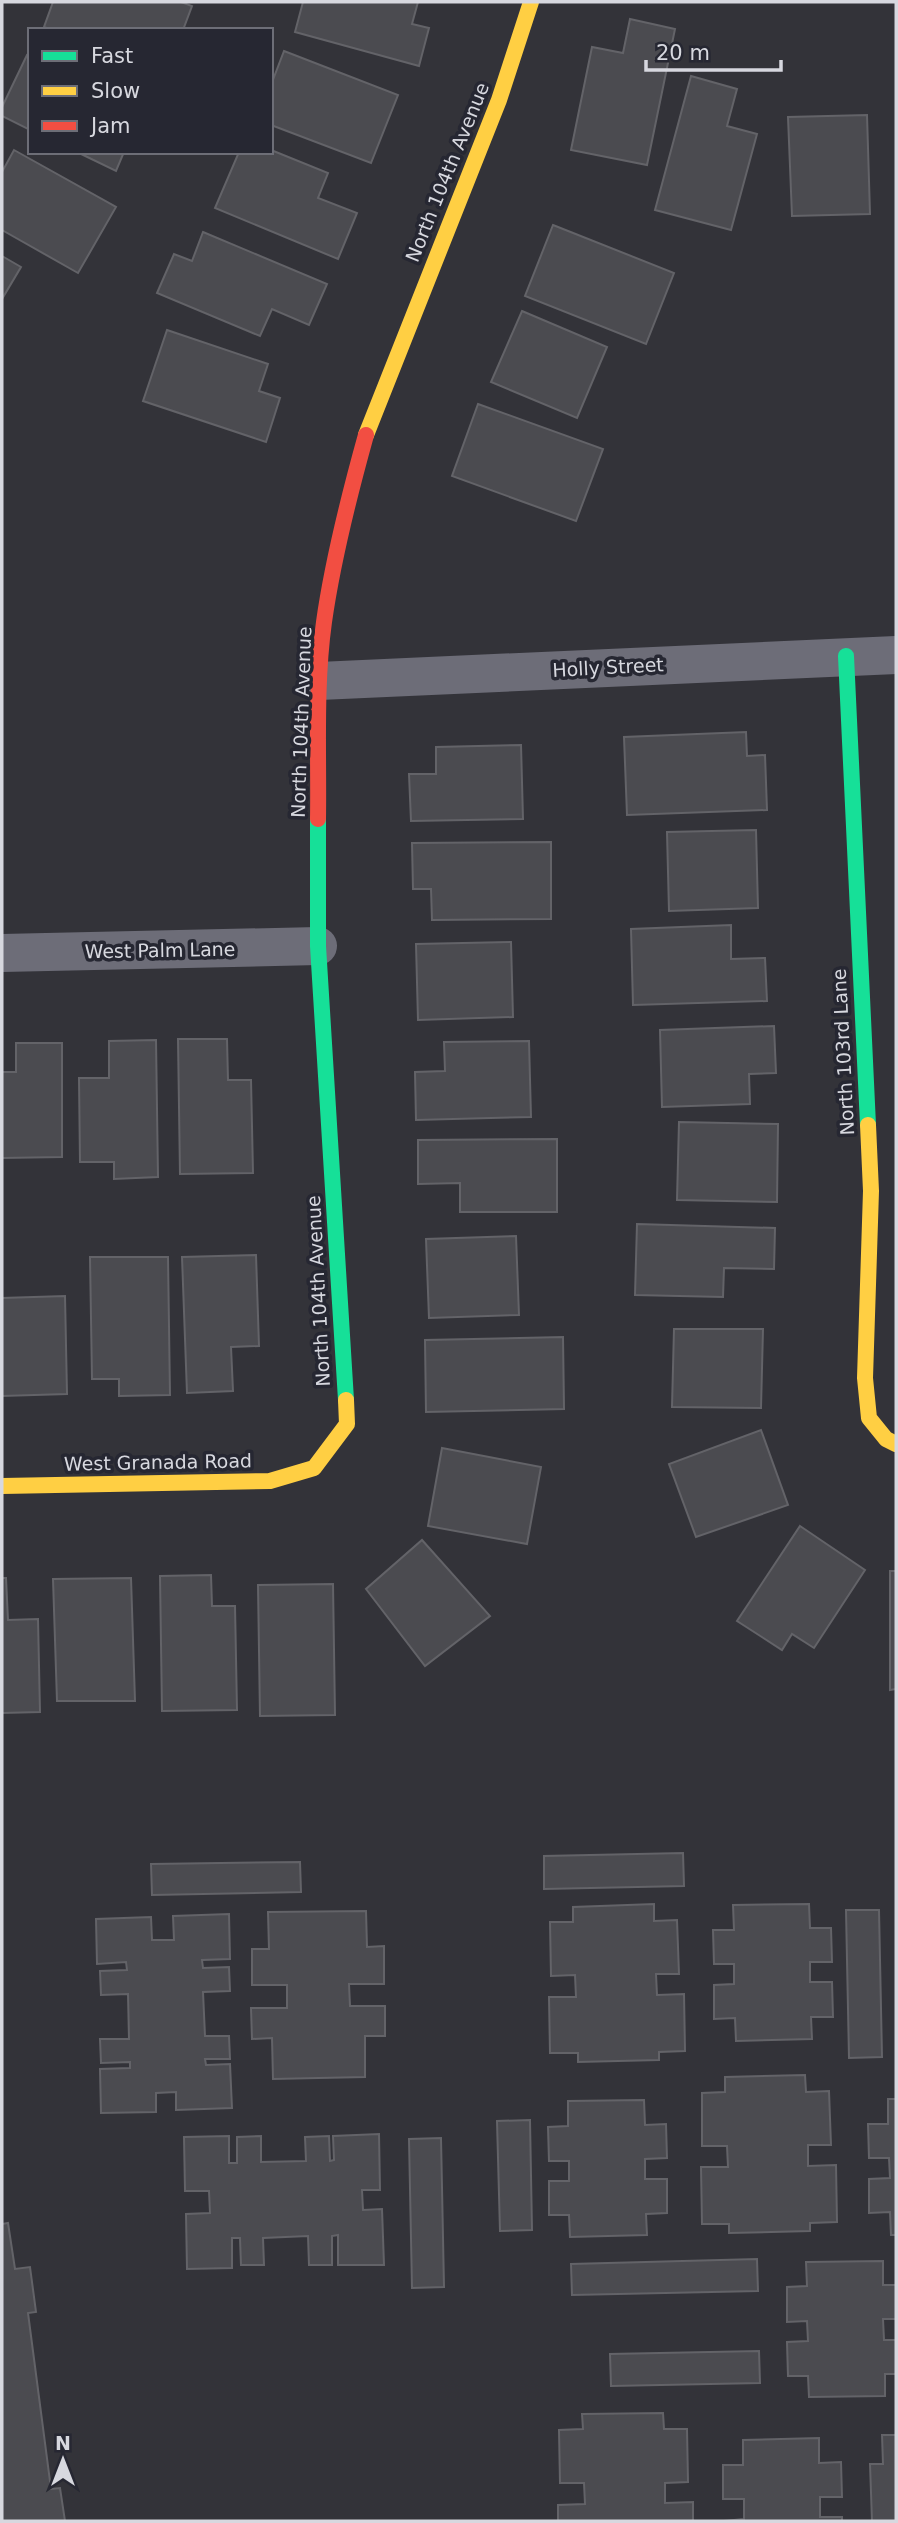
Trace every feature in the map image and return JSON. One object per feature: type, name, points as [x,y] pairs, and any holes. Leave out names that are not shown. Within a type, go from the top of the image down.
[{"type":"street","name":"North 104th Avenue","points":[[314,1468],[347,1424],[318,946],[319,681],[324,623],[344,512],[371,419],[499,100],[531,2]]},
{"type":"street","name":"Holly Street","points":[[319,681],[896,655]]},
{"type":"street","name":"North 103rd Lane","points":[[846,656],[871,1191],[865,1378],[869,1418],[891,1442]]},
{"type":"street","name":"West Palm Lane","points":[[2,953],[318,946]]},
{"type":"street","name":"West Granada Road","points":[[2,1486],[270,1480],[314,1468]]},
{"type":"building","points":[[53,2],[181,2],[192,6],[184,28],[44,27]]},
{"type":"building","points":[[303,2],[418,2],[412,24],[429,28],[419,66],[295,32]]},
{"type":"building","points":[[630,19],[675,29],[647,165],[571,150],[592,47],[623,53]]},
{"type":"building","points":[[284,51],[398,95],[371,163],[273,126],[273,80]]},
{"type":"building","points":[[28,55],[28,129],[2,116],[2,107]]},
{"type":"building","points":[[691,76],[737,89],[727,126],[757,134],[731,230],[655,210]]},
{"type":"building","points":[[867,115],[870,214],[792,216],[788,117]]},
{"type":"building","points":[[14,150],[116,207],[78,273],[2,230],[2,172]]},
{"type":"building","points":[[273,151],[328,173],[318,198],[357,213],[338,259],[215,208],[238,154],[273,154]]},
{"type":"building","points":[[81,154],[123,154],[116,171]]},
{"type":"building","points":[[553,225],[674,273],[646,344],[525,296]]},
{"type":"building","points":[[203,232],[327,284],[309,325],[272,309],[260,336],[157,293],[174,254],[192,261]]},
{"type":"building","points":[[2,256],[21,267],[2,299]]},
{"type":"building","points":[[522,311],[607,347],[577,418],[491,382]]},
{"type":"building","points":[[167,330],[268,364],[259,391],[280,398],[266,442],[143,401]]},
{"type":"building","points":[[478,404],[603,449],[576,521],[452,476]]},
{"type":"building","points":[[746,732],[747,756],[765,755],[767,810],[627,815],[624,737]]},
{"type":"building","points":[[521,745],[523,819],[411,821],[409,774],[436,774],[436,747]]},
{"type":"building","points":[[756,830],[758,908],[669,911],[667,832]]},
{"type":"building","points":[[551,842],[551,919],[432,920],[431,889],[413,889],[412,843]]},
{"type":"building","points":[[731,925],[731,959],[765,958],[767,1001],[633,1005],[631,929]]},
{"type":"building","points":[[511,942],[513,1017],[418,1020],[416,944]]},
{"type":"building","points":[[774,1026],[776,1073],[749,1074],[750,1104],[662,1107],[660,1030]]},
{"type":"building","points":[[178,1039],[227,1039],[228,1080],[251,1080],[253,1173],[180,1174]]},
{"type":"building","points":[[156,1040],[158,1177],[114,1179],[114,1162],[80,1162],[79,1078],[109,1078],[109,1041]]},
{"type":"building","points":[[529,1041],[531,1117],[416,1120],[415,1072],[445,1071],[444,1042]]},
{"type":"building","points":[[16,1043],[62,1043],[62,1157],[2,1158],[2,1072],[16,1072]]},
{"type":"building","points":[[679,1122],[778,1124],[777,1202],[677,1200]]},
{"type":"building","points":[[557,1139],[557,1212],[460,1212],[460,1183],[418,1184],[418,1140]]},
{"type":"building","points":[[637,1224],[775,1228],[774,1269],[724,1268],[723,1297],[635,1295]]},
{"type":"building","points":[[516,1236],[519,1315],[429,1318],[426,1239]]},
{"type":"building","points":[[256,1255],[259,1346],[231,1347],[233,1391],[187,1393],[182,1257]]},
{"type":"building","points":[[90,1257],[168,1257],[170,1395],[119,1396],[119,1379],[92,1379]]},
{"type":"building","points":[[65,1296],[67,1394],[2,1396],[2,1298]]},
{"type":"building","points":[[674,1329],[763,1329],[761,1408],[672,1407]]},
{"type":"building","points":[[563,1337],[564,1409],[426,1412],[425,1340]]},
{"type":"building","points":[[761,1430],[788,1505],[696,1537],[669,1464]]},
{"type":"building","points":[[442,1448],[541,1467],[527,1544],[428,1526]]},
{"type":"building","points":[[800,1526],[865,1570],[814,1648],[792,1634],[782,1650],[737,1621]]},
{"type":"building","points":[[422,1540],[490,1616],[425,1666],[366,1589]]},
{"type":"building","points":[[890,1571],[896,1571],[896,1689],[890,1690]]},
{"type":"building","points":[[211,1575],[212,1606],[235,1606],[237,1710],[162,1711],[160,1576]]},
{"type":"building","points":[[2,1578],[6,1578],[8,1620],[38,1619],[40,1712],[2,1713]]},
{"type":"building","points":[[131,1578],[135,1701],[57,1701],[53,1579]]},
{"type":"building","points":[[333,1584],[335,1715],[260,1716],[258,1585]]},
{"type":"building","points":[[683,1853],[684,1886],[544,1889],[544,1856]]},
{"type":"building","points":[[300,1862],[301,1892],[152,1895],[151,1864]]},
{"type":"building","points":[[654,1904],[654,1921],[677,1920],[679,1974],[656,1974],[657,1995],[684,1994],[685,2051],[659,2052],[659,2060],[578,2062],[578,2053],[550,2053],[549,1997],[576,1997],[575,1975],[551,1976],[550,1922],[573,1922],[573,1907]]},
{"type":"building","points":[[809,1904],[810,1928],[831,1928],[832,1962],[810,1962],[810,1982],[832,1982],[833,2017],[811,2017],[812,2039],[736,2041],[735,2018],[714,2019],[714,1985],[734,1984],[734,1964],[714,1964],[713,1930],[734,1930],[733,1905]]},
{"type":"building","points":[[846,1910],[879,1910],[882,2057],[849,2058]]},
{"type":"building","points":[[366,1911],[367,1947],[384,1946],[384,1984],[349,1984],[350,2006],[385,2006],[385,2036],[365,2036],[365,2077],[273,2079],[272,2038],[252,2039],[251,2008],[287,2008],[287,1985],[252,1985],[252,1949],[269,1949],[268,1912]]},
{"type":"building","points":[[229,1914],[230,1959],[202,1960],[203,1968],[229,1967],[230,1991],[203,1992],[205,2036],[229,2036],[230,2059],[205,2059],[206,2065],[230,2064],[232,2108],[176,2110],[176,2092],[156,2093],[156,2112],[101,2113],[100,2069],[130,2068],[130,2062],[101,2063],[100,2039],[129,2039],[128,1994],[101,1995],[100,1971],[127,1970],[126,1962],[97,1964],[96,1919],[151,1917],[152,1940],[174,1940],[173,1916]]},
{"type":"building","points":[[805,2075],[806,2092],[829,2091],[831,2145],[808,2145],[808,2166],[836,2165],[837,2222],[810,2223],[810,2231],[729,2233],[729,2224],[702,2224],[701,2167],[728,2167],[727,2146],[702,2146],[702,2093],[725,2092],[725,2077]]},
{"type":"building","points":[[888,2099],[896,2099],[896,2235],[891,2235],[890,2212],[869,2213],[869,2179],[890,2178],[889,2158],[869,2158],[868,2124],[888,2124]]},
{"type":"building","points":[[644,2100],[645,2125],[666,2124],[667,2158],[645,2159],[645,2179],[667,2179],[667,2213],[646,2214],[647,2235],[570,2237],[569,2215],[549,2215],[549,2181],[569,2181],[569,2161],[549,2161],[548,2127],[568,2126],[568,2101]]},
{"type":"building","points":[[530,2120],[532,2230],[500,2231],[497,2121]]},
{"type":"building","points":[[379,2134],[380,2190],[362,2190],[363,2210],[382,2209],[384,2265],[338,2265],[338,2235],[332,2236],[332,2265],[309,2265],[308,2236],[263,2238],[264,2265],[241,2265],[240,2238],[232,2238],[232,2268],[187,2269],[186,2214],[210,2213],[209,2191],[185,2191],[184,2137],[229,2136],[229,2163],[237,2163],[237,2137],[261,2136],[261,2162],[306,2161],[305,2137],[329,2136],[330,2161],[334,2160],[333,2136]]},
{"type":"building","points":[[441,2138],[444,2287],[412,2288],[409,2139]]},
{"type":"building","points":[[8,2223],[15,2269],[30,2267],[36,2312],[28,2313],[51,2489],[60,2488],[65,2521],[2,2521],[2,2224]]},
{"type":"building","points":[[757,2259],[758,2291],[572,2295],[571,2264]]},
{"type":"building","points":[[883,2261],[883,2285],[896,2285],[896,2319],[883,2319],[884,2340],[896,2340],[896,2374],[885,2374],[885,2396],[809,2397],[808,2376],[788,2376],[787,2342],[808,2341],[807,2321],[787,2322],[787,2287],[807,2286],[806,2262]]},
{"type":"building","points":[[759,2351],[760,2383],[611,2386],[610,2354]]},
{"type":"building","points":[[663,2413],[664,2429],[687,2429],[688,2482],[665,2483],[665,2503],[693,2502],[693,2521],[558,2521],[558,2505],[585,2504],[584,2483],[560,2483],[559,2430],[583,2429],[582,2414]]},
{"type":"building","points":[[882,2435],[896,2435],[896,2521],[872,2521],[870,2464],[883,2464]]},
{"type":"building","points":[[819,2438],[819,2463],[841,2462],[842,2497],[820,2497],[820,2517],[842,2517],[842,2521],[724,2521],[744,2519],[744,2499],[723,2499],[723,2465],[743,2465],[743,2440]]},
{"type":"traffic: fast","points":[[846,656],[868,1125]]},
{"type":"traffic: fast","points":[[318,819],[318,946],[346,1400]]},
{"type":"traffic: slow","points":[[366,435],[499,100],[531,2]]},
{"type":"traffic: slow","points":[[868,1125],[871,1191],[865,1378],[869,1418],[886,1439],[896,1444]]},
{"type":"traffic: slow","points":[[2,1486],[270,1481],[314,1468],[347,1424],[346,1400]]},
{"type":"traffic: jam","points":[[318,819],[318,696],[321,646],[342,527],[366,435]]}]
